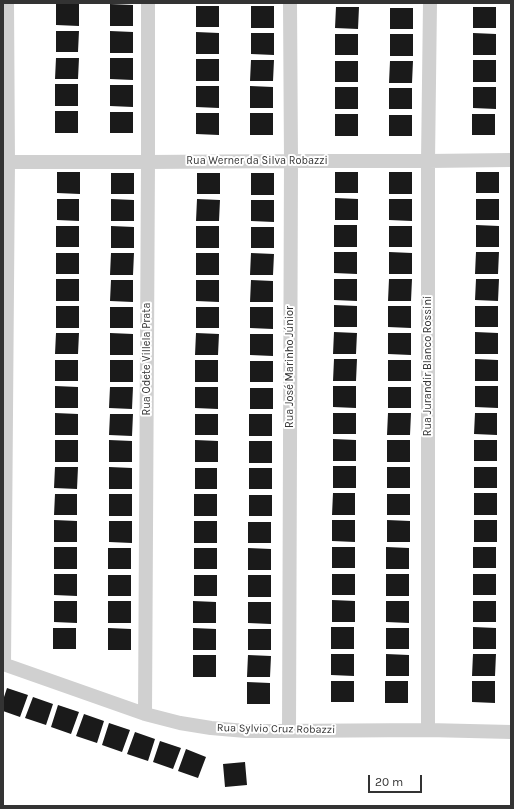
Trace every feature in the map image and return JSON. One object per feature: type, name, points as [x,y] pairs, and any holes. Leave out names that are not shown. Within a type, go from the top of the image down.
[{"type":"street","points":[[3,664],[7,3]]},
{"type":"street","name":"Rua Odete Villela Prata","points":[[145,714],[148,3]]},
{"type":"street","name":"Rua José Marinho Júnior","points":[[289,730],[291,161],[290,3]]},
{"type":"street","name":"Rua Jurandir Blanco Rossini","points":[[428,730],[428,161],[430,3]]},
{"type":"street","name":"Rua Werner da Silva Robazzi","points":[[5,162],[511,160]]},
{"type":"street","name":"Rua Sylvio Cruz Robazzi","points":[[3,664],[145,714],[180,723],[211,728],[246,730],[428,730],[511,732]]},
{"type":"building","points":[[56,4],[79,4],[79,26],[56,25]]},
{"type":"building","points":[[110,4],[133,5],[133,26],[110,26]]},
{"type":"building","points":[[196,6],[219,6],[219,27],[196,27]]},
{"type":"building","points":[[251,6],[274,6],[274,28],[251,28]]},
{"type":"building","points":[[336,7],[359,7],[358,29],[335,28]]},
{"type":"building","points":[[473,7],[496,7],[496,28],[473,28]]},
{"type":"building","points":[[390,8],[413,8],[413,29],[390,29]]},
{"type":"building","points":[[56,31],[79,31],[78,52],[56,52]]},
{"type":"building","points":[[110,31],[133,32],[133,53],[110,53]]},
{"type":"building","points":[[196,32],[219,33],[219,54],[196,54]]},
{"type":"building","points":[[251,33],[274,33],[274,55],[251,54]]},
{"type":"building","points":[[473,33],[496,34],[496,55],[473,55]]},
{"type":"building","points":[[335,34],[358,34],[358,55],[335,55]]},
{"type":"building","points":[[390,34],[413,34],[413,56],[390,56]]},
{"type":"building","points":[[56,58],[79,58],[78,79],[55,79]]},
{"type":"building","points":[[110,58],[133,58],[133,80],[110,79]]},
{"type":"building","points":[[196,59],[219,59],[219,81],[196,81]]},
{"type":"building","points":[[251,60],[274,60],[273,81],[250,81]]},
{"type":"building","points":[[473,60],[496,60],[496,82],[473,82]]},
{"type":"building","points":[[335,61],[358,61],[358,82],[335,82]]},
{"type":"building","points":[[390,61],[413,61],[412,83],[389,83]]},
{"type":"building","points":[[55,84],[78,84],[78,106],[55,106]]},
{"type":"building","points":[[110,85],[133,85],[133,107],[110,106]]},
{"type":"building","points":[[196,86],[219,86],[219,108],[196,107]]},
{"type":"building","points":[[250,86],[273,87],[273,108],[250,108]]},
{"type":"building","points":[[335,87],[358,87],[358,109],[335,109]]},
{"type":"building","points":[[473,87],[496,87],[496,109],[473,108]]},
{"type":"building","points":[[389,88],[412,88],[412,109],[389,109]]},
{"type":"building","points":[[55,111],[78,111],[78,133],[55,133]]},
{"type":"building","points":[[110,112],[133,112],[133,133],[110,133]]},
{"type":"building","points":[[196,113],[219,113],[219,135],[196,134]]},
{"type":"building","points":[[250,113],[273,113],[273,135],[250,135]]},
{"type":"building","points":[[335,114],[358,114],[358,136],[335,136]]},
{"type":"building","points":[[472,114],[495,114],[495,135],[472,135]]},
{"type":"building","points":[[389,115],[412,115],[412,136],[389,136]]},
{"type":"building","points":[[57,172],[80,172],[80,194],[57,193]]},
{"type":"building","points":[[335,172],[358,172],[358,193],[335,193]]},
{"type":"building","points":[[389,172],[412,172],[412,194],[389,194]]},
{"type":"building","points":[[476,172],[499,172],[499,193],[476,193]]},
{"type":"building","points":[[111,173],[134,173],[134,194],[111,194]]},
{"type":"building","points":[[197,173],[220,173],[220,194],[197,194]]},
{"type":"building","points":[[251,173],[274,173],[274,195],[251,195]]},
{"type":"building","points":[[335,198],[358,199],[358,220],[335,220]]},
{"type":"building","points":[[57,199],[79,199],[79,221],[57,220]]},
{"type":"building","points":[[111,199],[134,200],[134,221],[111,221]]},
{"type":"building","points":[[197,199],[220,200],[219,221],[196,221]]},
{"type":"building","points":[[389,199],[412,199],[412,221],[389,220]]},
{"type":"building","points":[[476,199],[499,199],[499,220],[476,220]]},
{"type":"building","points":[[251,200],[274,200],[274,222],[251,221]]},
{"type":"building","points":[[334,225],[357,225],[357,247],[334,247]]},
{"type":"building","points":[[476,225],[499,226],[499,247],[476,247]]},
{"type":"building","points":[[56,226],[79,226],[79,247],[56,247]]},
{"type":"building","points":[[111,226],[134,227],[134,248],[111,248]]},
{"type":"building","points":[[196,226],[219,226],[219,248],[196,248]]},
{"type":"building","points":[[389,226],[412,226],[412,247],[389,247]]},
{"type":"building","points":[[251,227],[274,227],[274,248],[251,248]]},
{"type":"building","points":[[334,252],[357,252],[357,274],[334,273]]},
{"type":"building","points":[[389,252],[412,253],[412,274],[389,274]]},
{"type":"building","points":[[476,252],[499,252],[498,274],[475,274]]},
{"type":"building","points":[[56,253],[79,253],[79,274],[56,274]]},
{"type":"building","points":[[111,253],[134,253],[133,275],[110,275]]},
{"type":"building","points":[[196,253],[219,253],[219,275],[196,275]]},
{"type":"building","points":[[251,253],[274,254],[273,275],[250,275]]},
{"type":"building","points":[[56,279],[79,279],[79,301],[56,301]]},
{"type":"building","points":[[334,279],[357,279],[357,301],[334,300]]},
{"type":"building","points":[[389,279],[412,279],[411,301],[388,301]]},
{"type":"building","points":[[476,279],[499,279],[498,301],[475,300]]},
{"type":"building","points":[[111,280],[133,280],[133,302],[110,301]]},
{"type":"building","points":[[196,280],[219,280],[219,302],[196,301]]},
{"type":"building","points":[[251,280],[273,281],[273,302],[250,302]]},
{"type":"building","points":[[334,305],[357,306],[357,327],[334,327]]},
{"type":"building","points":[[56,306],[79,306],[79,328],[56,328]]},
{"type":"building","points":[[388,306],[411,306],[411,328],[388,327]]},
{"type":"building","points":[[475,306],[498,306],[498,327],[475,327]]},
{"type":"building","points":[[110,307],[133,307],[133,328],[110,328]]},
{"type":"building","points":[[196,307],[219,307],[219,328],[196,328]]},
{"type":"building","points":[[250,307],[273,307],[273,329],[250,328]]},
{"type":"building","points":[[334,332],[357,333],[356,354],[333,354]]},
{"type":"building","points":[[475,332],[498,333],[498,354],[475,354]]},
{"type":"building","points":[[56,333],[79,333],[78,354],[55,354]]},
{"type":"building","points":[[110,333],[133,334],[133,355],[110,355]]},
{"type":"building","points":[[196,333],[219,334],[218,355],[195,355]]},
{"type":"building","points":[[388,333],[411,333],[411,355],[388,354]]},
{"type":"building","points":[[250,334],[273,334],[273,356],[250,355]]},
{"type":"building","points":[[334,359],[357,359],[356,381],[333,381]]},
{"type":"building","points":[[475,359],[498,360],[498,381],[475,381]]},
{"type":"building","points":[[55,360],[78,360],[78,381],[55,381]]},
{"type":"building","points":[[110,360],[133,360],[133,382],[110,382]]},
{"type":"building","points":[[195,360],[218,360],[218,382],[195,382]]},
{"type":"building","points":[[388,360],[411,360],[411,381],[388,381]]},
{"type":"building","points":[[250,361],[273,361],[273,382],[250,382]]},
{"type":"building","points":[[55,386],[78,387],[78,408],[55,408]]},
{"type":"building","points":[[333,386],[356,386],[356,408],[333,407]]},
{"type":"building","points":[[475,386],[498,386],[498,408],[475,407]]},
{"type":"building","points":[[110,387],[133,387],[132,409],[109,408]]},
{"type":"building","points":[[195,387],[218,387],[218,409],[195,408]]},
{"type":"building","points":[[388,387],[411,387],[411,408],[388,408]]},
{"type":"building","points":[[250,388],[273,388],[273,409],[250,409]]},
{"type":"building","points":[[55,413],[78,414],[78,435],[55,435]]},
{"type":"building","points":[[333,413],[356,413],[356,434],[333,434]]},
{"type":"building","points":[[388,413],[411,413],[410,435],[387,435]]},
{"type":"building","points":[[475,413],[497,413],[497,435],[474,434]]},
{"type":"building","points":[[110,414],[133,414],[132,436],[109,435]]},
{"type":"building","points":[[195,414],[218,414],[218,435],[195,435]]},
{"type":"building","points":[[249,414],[272,414],[272,436],[249,436]]},
{"type":"building","points":[[333,439],[356,440],[356,461],[333,461]]},
{"type":"building","points":[[55,440],[78,440],[78,462],[55,462]]},
{"type":"building","points":[[109,440],[132,441],[132,462],[109,462]]},
{"type":"building","points":[[195,440],[218,441],[218,462],[195,462]]},
{"type":"building","points":[[387,440],[410,440],[410,462],[387,462]]},
{"type":"building","points":[[474,440],[497,440],[497,461],[474,461]]},
{"type":"building","points":[[249,441],[272,441],[272,463],[249,463]]},
{"type":"building","points":[[333,466],[356,466],[356,488],[333,488]]},
{"type":"building","points":[[55,467],[78,467],[77,489],[54,488]]},
{"type":"building","points":[[109,467],[132,468],[132,489],[109,489]]},
{"type":"building","points":[[387,467],[410,467],[410,488],[387,488]]},
{"type":"building","points":[[474,467],[497,467],[497,488],[474,488]]},
{"type":"building","points":[[195,468],[217,468],[217,489],[195,489]]},
{"type":"building","points":[[249,468],[272,468],[272,489],[249,489]]},
{"type":"building","points":[[333,493],[355,493],[355,515],[332,515]]},
{"type":"building","points":[[474,493],[497,493],[497,515],[474,515]]},
{"type":"building","points":[[55,494],[77,494],[77,515],[54,515]]},
{"type":"building","points":[[109,494],[132,494],[132,516],[109,516]]},
{"type":"building","points":[[194,494],[217,494],[217,516],[194,516]]},
{"type":"building","points":[[387,494],[410,494],[410,515],[387,515]]},
{"type":"building","points":[[249,495],[272,495],[272,516],[249,516]]},
{"type":"building","points":[[54,520],[77,521],[77,542],[54,542]]},
{"type":"building","points":[[332,520],[355,520],[355,542],[332,541]]},
{"type":"building","points":[[387,520],[410,521],[410,542],[387,542]]},
{"type":"building","points":[[474,520],[497,520],[497,542],[474,542]]},
{"type":"building","points":[[109,521],[132,521],[132,543],[109,542]]},
{"type":"building","points":[[194,521],[217,521],[217,543],[194,543]]},
{"type":"building","points":[[248,522],[271,522],[271,543],[248,543]]},
{"type":"building","points":[[54,547],[77,547],[77,569],[54,569]]},
{"type":"building","points":[[332,547],[355,547],[355,568],[332,568]]},
{"type":"building","points":[[386,547],[409,548],[409,569],[386,569]]},
{"type":"building","points":[[473,547],[496,547],[496,568],[473,568]]},
{"type":"building","points":[[108,548],[131,548],[131,569],[108,569]]},
{"type":"building","points":[[194,548],[217,548],[217,569],[194,569]]},
{"type":"building","points":[[248,548],[271,549],[271,570],[248,570]]},
{"type":"building","points":[[54,574],[77,574],[77,596],[54,595]]},
{"type":"building","points":[[332,574],[355,574],[355,595],[332,595]]},
{"type":"building","points":[[386,574],[409,574],[409,596],[386,596]]},
{"type":"building","points":[[473,574],[496,574],[496,595],[473,595]]},
{"type":"building","points":[[108,575],[131,575],[131,596],[108,596]]},
{"type":"building","points":[[194,575],[217,575],[217,596],[194,596]]},
{"type":"building","points":[[248,575],[271,575],[271,597],[248,597]]},
{"type":"building","points":[[332,600],[355,601],[355,622],[332,622]]},
{"type":"building","points":[[54,601],[77,601],[77,623],[54,622]]},
{"type":"building","points":[[108,601],[131,601],[131,623],[108,623]]},
{"type":"building","points":[[193,601],[216,602],[216,623],[193,623]]},
{"type":"building","points":[[386,601],[409,601],[409,623],[386,622]]},
{"type":"building","points":[[473,601],[496,601],[496,622],[473,622]]},
{"type":"building","points":[[248,602],[271,602],[271,624],[248,623]]},
{"type":"building","points":[[331,627],[354,627],[354,649],[331,649]]},
{"type":"building","points":[[473,627],[496,628],[496,649],[473,649]]},
{"type":"building","points":[[53,628],[76,628],[76,649],[53,649]]},
{"type":"building","points":[[108,628],[131,629],[131,650],[108,650]]},
{"type":"building","points":[[193,628],[216,629],[216,650],[193,650]]},
{"type":"building","points":[[386,628],[409,628],[409,649],[386,649]]},
{"type":"building","points":[[248,629],[271,629],[271,650],[248,650]]},
{"type":"building","points":[[331,654],[354,654],[354,676],[331,675]]},
{"type":"building","points":[[386,654],[409,655],[409,676],[386,676]]},
{"type":"building","points":[[473,654],[496,654],[495,676],[472,676]]},
{"type":"building","points":[[193,655],[216,655],[216,677],[193,677]]},
{"type":"building","points":[[248,655],[271,656],[270,677],[247,677]]},
{"type":"building","points":[[331,681],[354,681],[354,702],[331,702]]},
{"type":"building","points":[[385,681],[408,681],[408,703],[385,703]]},
{"type":"building","points":[[472,681],[495,681],[495,703],[472,702]]},
{"type":"building","points":[[247,682],[270,683],[270,704],[247,704]]},
{"type":"building","points":[[7,688],[28,695],[20,717],[3,711],[3,700]]},
{"type":"building","points":[[33,697],[53,704],[46,725],[25,718]]},
{"type":"building","points":[[58,705],[79,712],[71,734],[51,727]]},
{"type":"building","points":[[84,714],[104,721],[97,743],[76,736]]},
{"type":"building","points":[[109,723],[130,730],[122,752],[102,745]]},
{"type":"building","points":[[135,732],[155,739],[148,761],[127,754]]},
{"type":"building","points":[[160,741],[181,748],[173,769],[153,762]]},
{"type":"building","points":[[186,749],[206,757],[198,778],[178,771]]},
{"type":"building","points":[[245,762],[247,785],[225,787],[223,764]]}]
